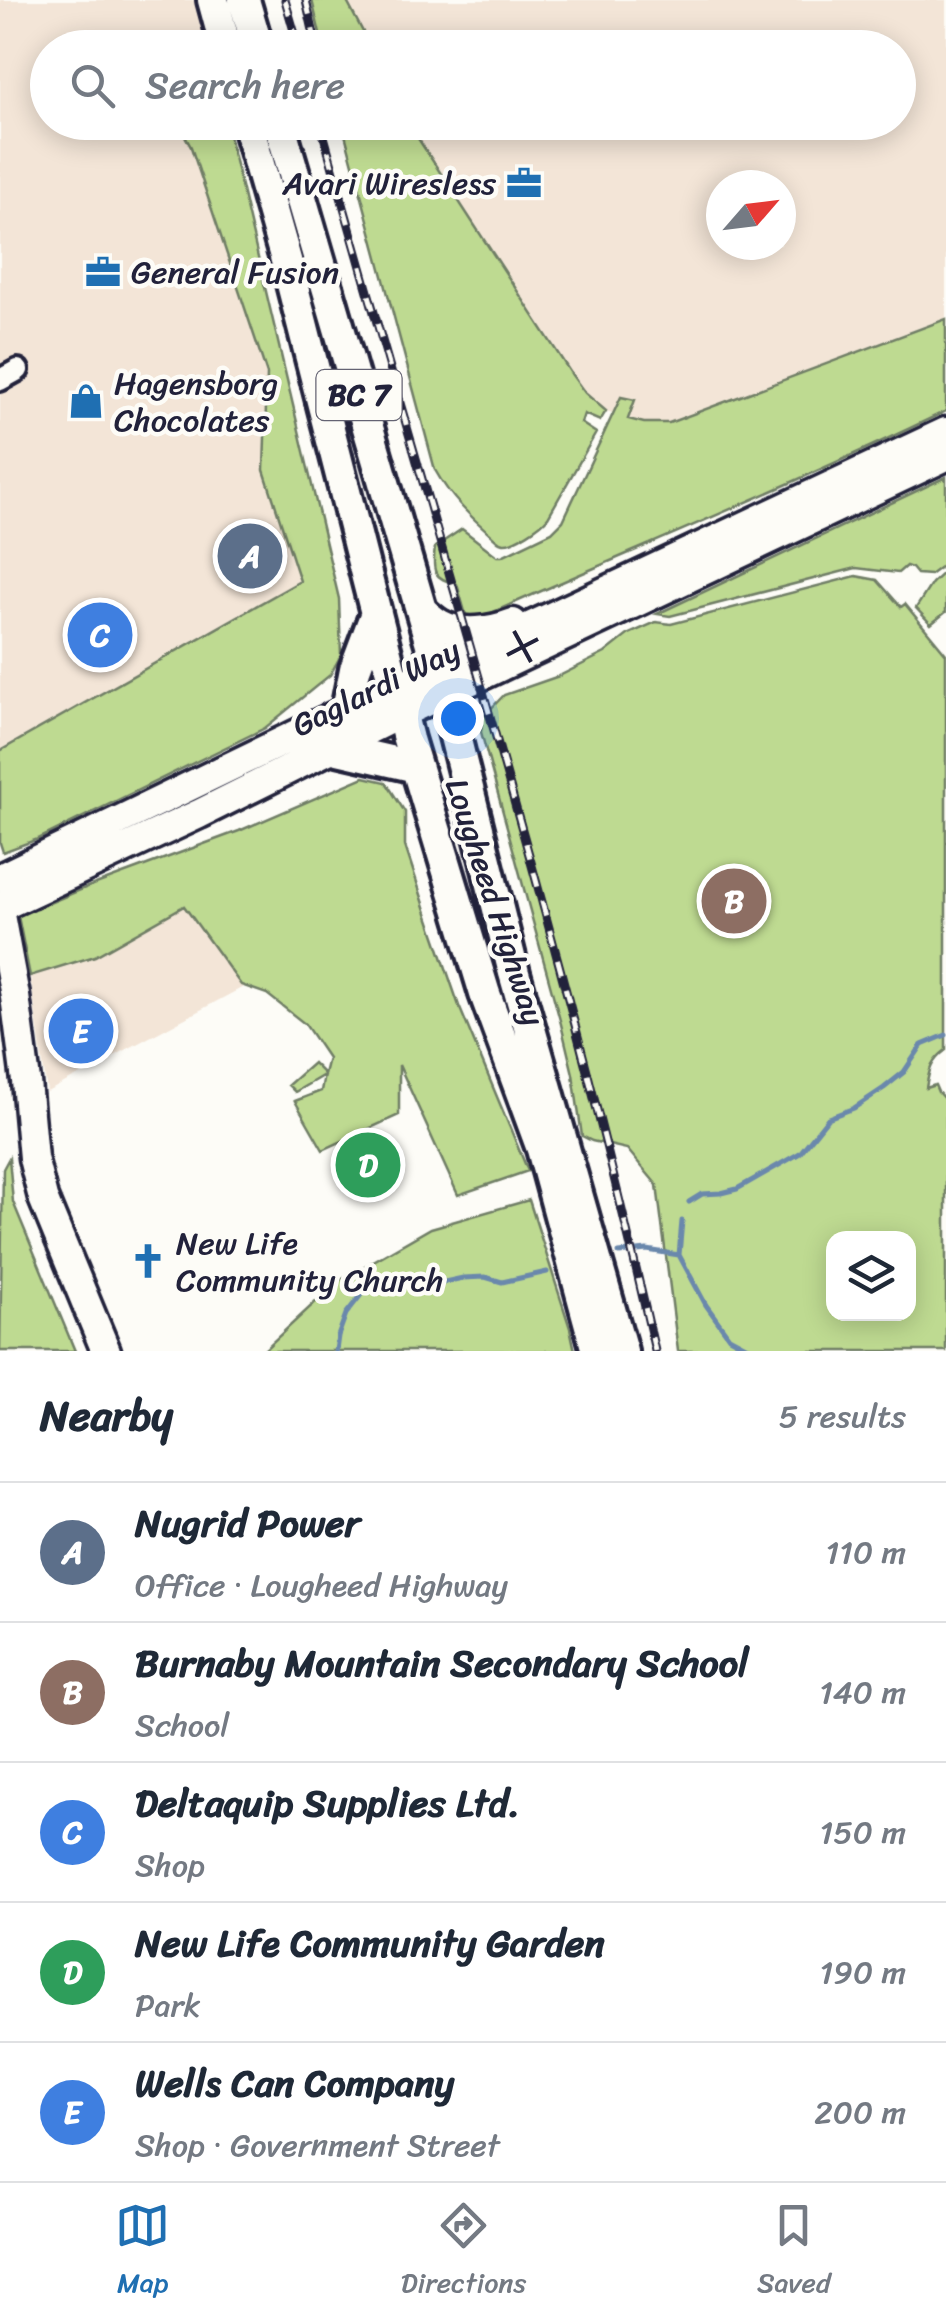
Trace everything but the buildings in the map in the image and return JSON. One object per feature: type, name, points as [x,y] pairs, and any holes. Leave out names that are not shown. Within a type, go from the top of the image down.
[{"type":"main road","points":[[213,0],[221,30]]},
{"type":"main road","points":[[244,0],[253,30]]},
{"type":"main road","name":"Lougheed Highway","points":[[252,140],[416,766],[486,994],[552,1147]]},
{"type":"main road","name":"Lougheed Highway","points":[[284,140],[441,681],[514,973],[552,1147],[572,1217],[622,1351]]},
{"type":"main road","name":"Gaglardi Way","points":[[441,681],[586,601],[946,432]]},
{"type":"main road","name":"Gaglardi Way","points":[[0,878],[57,866],[333,748],[399,701],[946,456]]},
{"type":"main road","points":[[420,608],[439,624],[454,630],[494,630],[553,608],[586,601]]},
{"type":"main road","points":[[347,710],[355,669],[376,612]]},
{"type":"main road","name":"Gaglardi Way","points":[[0,907],[57,866],[347,710],[399,701]]},
{"type":"main road","points":[[333,748],[416,766]]},
{"type":"main road","points":[[0,915],[22,1047],[33,1158],[43,1198],[106,1351]]},
{"type":"main road","name":"Lougheed Highway","points":[[572,1217],[596,1351]]},
{"type":"shaded area","points":[[0,0],[197,0],[205,30],[30,30],[30,140],[187,140],[267,374],[264,470],[300,582],[0,751]]},
{"type":"shaded area","points":[[346,0],[946,0],[946,318],[669,423],[644,423],[606,411],[585,393],[419,140],[916,140],[916,30],[362,30]]},
{"type":"shaded area","points":[[184,906],[249,984],[47,1092],[30,976]]},
{"type":"green space","points":[[312,0],[346,0],[362,30],[319,30]]},
{"type":"green space","points":[[187,140],[230,140],[339,599],[341,655],[330,675],[265,728],[38,839],[3,852],[0,751],[300,581],[264,470],[267,374]]},
{"type":"green space","points":[[347,140],[419,140],[572,375],[606,411],[600,421],[584,414],[581,423],[596,433],[548,517],[509,542],[502,543],[470,516],[435,470]]},
{"type":"green space","points":[[946,319],[946,411],[491,613],[471,618],[466,615],[457,584],[436,573],[435,547],[462,529],[497,556],[552,532],[563,521],[621,397],[635,400],[628,419],[669,423]]},
{"type":"green space","points":[[946,477],[946,563],[930,575],[917,574],[906,566],[898,573],[856,568],[670,616],[657,614]]},
{"type":"green space","points":[[946,570],[946,612],[931,624],[916,608]]},
{"type":"green space","points":[[856,576],[877,580],[901,607],[905,604],[946,654],[946,1050],[932,1066],[926,1088],[935,1085],[946,1101],[946,1351],[678,1351],[657,1185],[627,1149],[582,1136],[573,1074],[481,732],[483,717],[504,695],[559,676],[656,622],[671,624]]},
{"type":"green space","points":[[364,777],[386,782],[405,812],[405,846],[426,910],[459,1006],[528,1171],[458,1195],[399,1065],[399,1115],[323,1150],[295,1101],[321,1091],[324,1075],[295,1092],[288,1085],[313,1063],[324,1074],[328,1058],[305,1024],[267,994],[241,985],[184,906],[95,956],[30,976],[18,916],[239,831]]},
{"type":"green space","points":[[370,1132],[395,1185],[366,1198],[341,1145]]},
{"type":"green space","points":[[9,1158],[13,1202],[75,1351],[0,1351],[3,1169]]},
{"type":"green space","points":[[529,1200],[575,1351],[263,1351],[337,1282],[431,1228]]},
{"type":"waterway","points":[[689,1202],[702,1194],[737,1189],[800,1153],[828,1118],[854,1108],[884,1088],[904,1072],[922,1045],[946,1035]]},
{"type":"waterway","points":[[679,1255],[682,1221]]},
{"type":"waterway","points":[[619,1253],[647,1250],[679,1255],[729,1337],[755,1351]]},
{"type":"waterway","points":[[336,1351],[346,1314],[364,1291],[403,1280],[440,1283],[485,1277],[502,1282],[547,1272]]},
{"type":"railway","points":[[285,0],[294,30]]},
{"type":"railway","points":[[306,0],[313,30]]},
{"type":"railway","points":[[325,140],[538,888],[619,1196],[655,1351]]},
{"type":"place","name":"Avari Wiresless","points":[[524,183]]},
{"type":"place","name":"General Fusion","points":[[103,272]]},
{"type":"place","name":"Hagensborg Chocolates","points":[[86,401]]},
{"type":"place","name":"Nugrid Power","points":[[250,556]]},
{"type":"place","name":"Deltaquip Supplies Ltd.","points":[[100,635]]},
{"type":"place","name":"Burnaby Mountain Secondary School","points":[[734,901]]},
{"type":"place","name":"Wells Can Company","points":[[81,1031]]},
{"type":"place","name":"New Life Community Garden","points":[[368,1165]]},
{"type":"place","name":"New Life Community Church","points":[[148,1261]]}]
